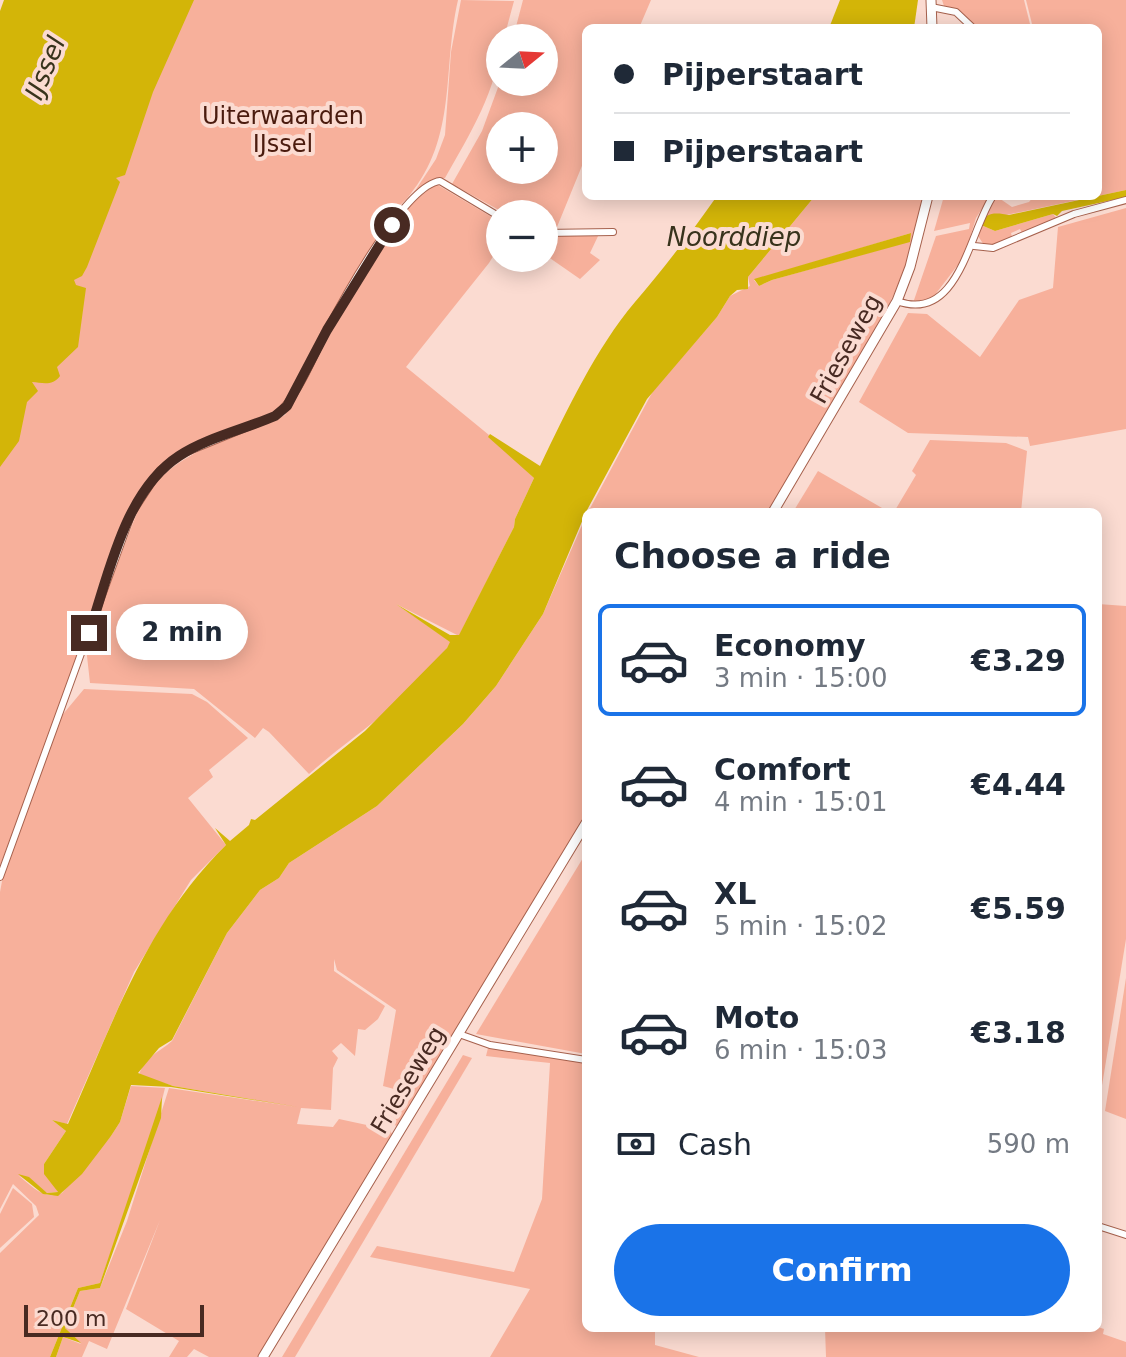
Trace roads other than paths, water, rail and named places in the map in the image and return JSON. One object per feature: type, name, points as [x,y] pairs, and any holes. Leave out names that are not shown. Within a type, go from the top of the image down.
[{"type":"main road","points":[[931,3],[932,24]]},
{"type":"main road","name":"Frieseweg","points":[[775,508],[897,301],[910,267],[927,200]]},
{"type":"main road","name":"Frieseweg","points":[[263,1357],[582,830]]},
{"type":"street","points":[[931,3],[956,12],[969,24]]},
{"type":"street","points":[[0,877],[132,513],[160,470],[182,454],[275,416],[287,406],[327,330],[392,225],[406,204],[428,185],[440,181],[486,209]]},
{"type":"street","points":[[897,301],[918,307],[932,303],[974,246],[981,214],[990,200]]},
{"type":"street","points":[[974,246],[993,248],[1074,214],[1126,200]]},
{"type":"street","points":[[558,233],[613,232]]},
{"type":"street","points":[[459,1034],[490,1045],[582,1059]]},
{"type":"street","points":[[1102,1227],[1126,1235]]},
{"type":"water","name":"IJssel","points":[[4,0],[194,0],[153,92],[125,175],[116,178],[120,182],[87,267],[82,276],[74,280],[76,285],[86,288],[78,347],[57,367],[60,376],[57,379],[48,383],[32,382],[38,391],[27,402],[19,441],[0,467],[0,11]]},
{"type":"water","points":[[840,0],[918,0],[915,24],[831,24]]},
{"type":"water","points":[[1126,190],[1126,197],[1062,211],[1057,216],[1053,214],[995,231],[981,225],[985,217],[992,214],[1009,215],[1079,200],[1102,200],[1102,195]]},
{"type":"water","name":"Noorddiep","points":[[714,200],[812,200],[748,277],[748,289],[737,290],[730,296],[717,317],[647,399],[588,508],[582,508],[582,521],[543,614],[496,686],[463,724],[377,806],[289,863],[279,878],[260,890],[227,933],[172,1040],[159,1048],[138,1073],[173,1086],[298,1107],[171,1087],[131,1085],[120,1122],[82,1174],[58,1196],[43,1194],[18,1174],[29,1177],[47,1193],[58,1192],[44,1174],[44,1164],[66,1131],[52,1120],[68,1124],[116,1012],[152,942],[173,908],[226,845],[215,828],[230,841],[249,825],[251,819],[255,820],[365,731],[447,648],[450,642],[396,604],[450,635],[459,635],[514,527],[534,478],[488,437],[490,434],[540,466],[607,339]]},
{"type":"water","points":[[911,233],[910,242],[759,286],[754,279]]},
{"type":"water","points":[[162,1097],[161,1118],[100,1288],[80,1291],[65,1328],[81,1343],[63,1337],[56,1357],[50,1357],[78,1288],[100,1283]]},
{"type":"park label","name":"Uiterwaarden IJssel","points":[[283,130]]}]
